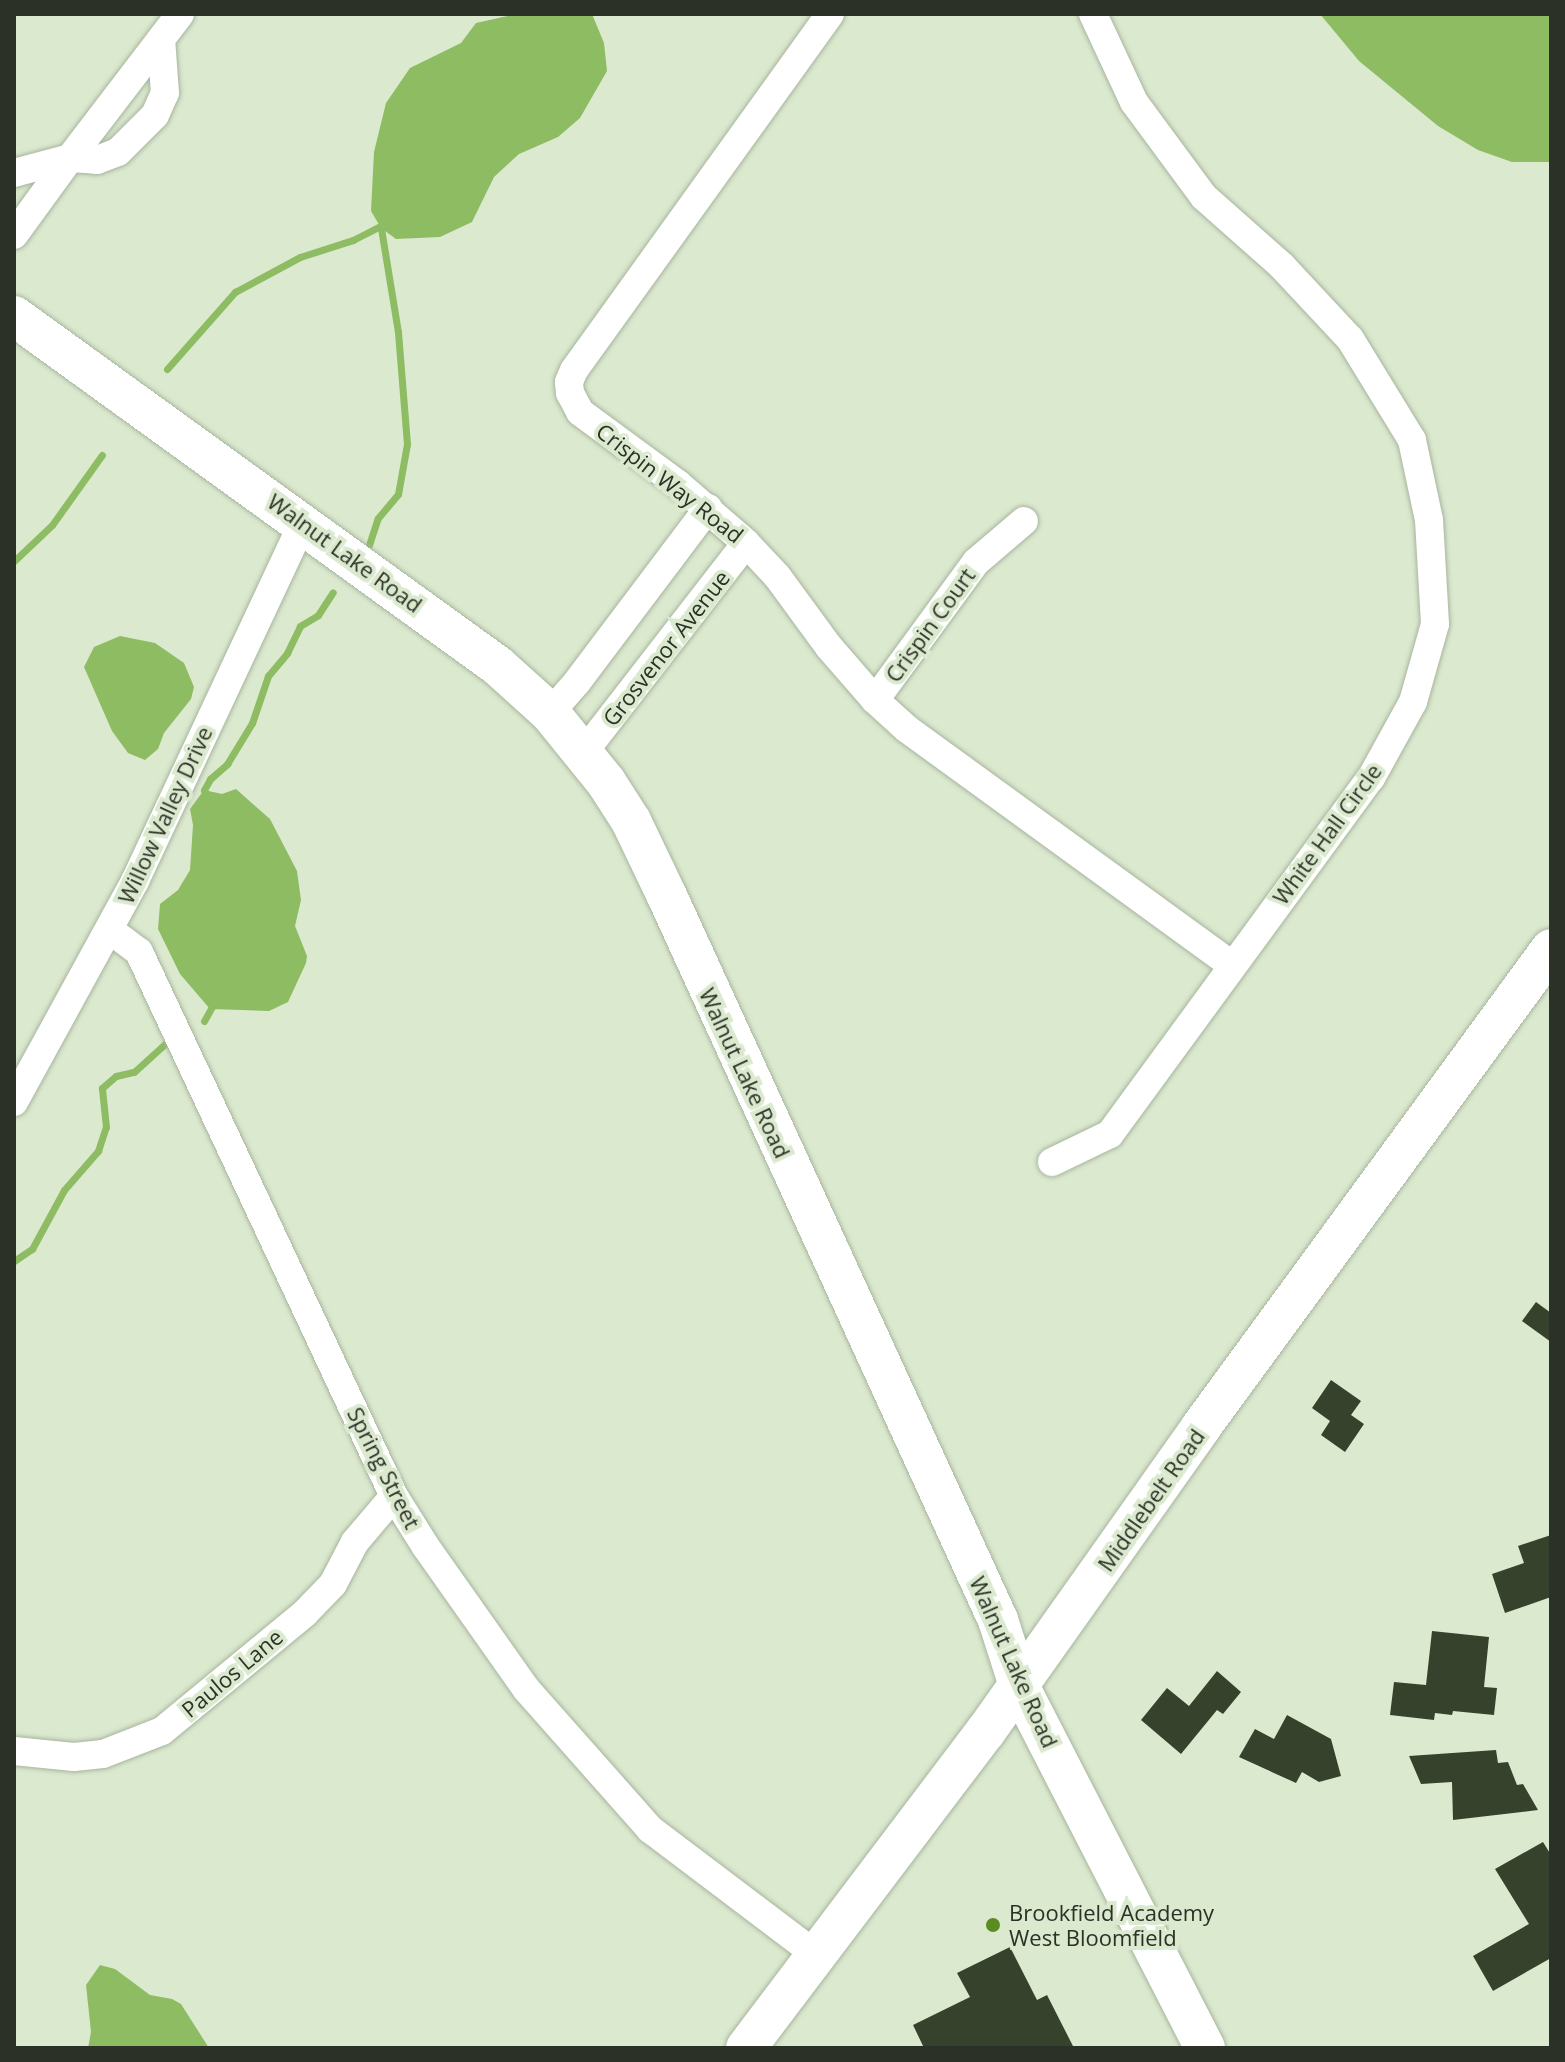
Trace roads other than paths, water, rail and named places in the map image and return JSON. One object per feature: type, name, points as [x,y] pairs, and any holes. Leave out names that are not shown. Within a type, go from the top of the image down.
[{"type":"street","points":[[14,235],[180,14]]},
{"type":"street","name":"Crispin Way Road","points":[[830,14],[569,382],[570,393],[580,412],[708,508],[746,543],[875,700],[907,729],[1231,964]]},
{"type":"street","name":"White Hall Circle","points":[[1052,1162],[1110,1134],[1231,964],[1371,778],[1413,702],[1435,624],[1429,520],[1412,440],[1350,339],[1282,266],[1204,197],[1134,102],[1093,14]]},
{"type":"street","points":[[14,173],[70,158],[97,160],[118,152],[155,115],[165,93],[161,39]]},
{"type":"street","name":"Walnut Lake Road","points":[[14,316],[303,522],[498,666],[550,713],[584,752],[631,821],[667,896],[998,1620],[1019,1686],[1205,2048]]},
{"type":"street","points":[[550,713],[577,682],[708,508]]},
{"type":"street","name":"Crispin Court","points":[[875,700],[976,562],[1024,521]]},
{"type":"street","name":"Willow Valley Drive","points":[[14,1102],[110,930],[303,522]]},
{"type":"street","name":"Grosvenor Avenue","points":[[584,752],[746,543]]},
{"type":"street","name":"Spring Street","points":[[110,930],[139,952],[394,1496],[527,1690],[650,1829],[815,1954]]},
{"type":"street","name":"Middlebelt Road","points":[[746,2048],[1019,1686],[1201,1427],[1551,949]]},
{"type":"street","name":"Paulos Lane","points":[[14,1751],[74,1757],[103,1754],[162,1731],[305,1613],[333,1584],[355,1542],[394,1496]]},
{"type":"waterway","points":[[167,369],[235,292],[300,257],[353,240],[386,223]]},
{"type":"waterway","points":[[369,545],[378,518],[398,494],[407,444],[398,332],[381,228]]},
{"type":"waterway","points":[[14,561],[52,525],[102,455]]},
{"type":"waterway","points":[[207,799],[204,790],[210,779],[227,764],[252,723],[268,676],[287,653],[300,626],[318,615],[333,592]]},
{"type":"waterway","points":[[204,1021],[214,1003]]},
{"type":"waterway","points":[[14,1261],[32,1249],[64,1190],[98,1151],[106,1127],[102,1088],[116,1076],[134,1072],[167,1042]]},
{"type":"place","name":"Brookfield Academy West Bloomfield","points":[[993,1925]]}]
